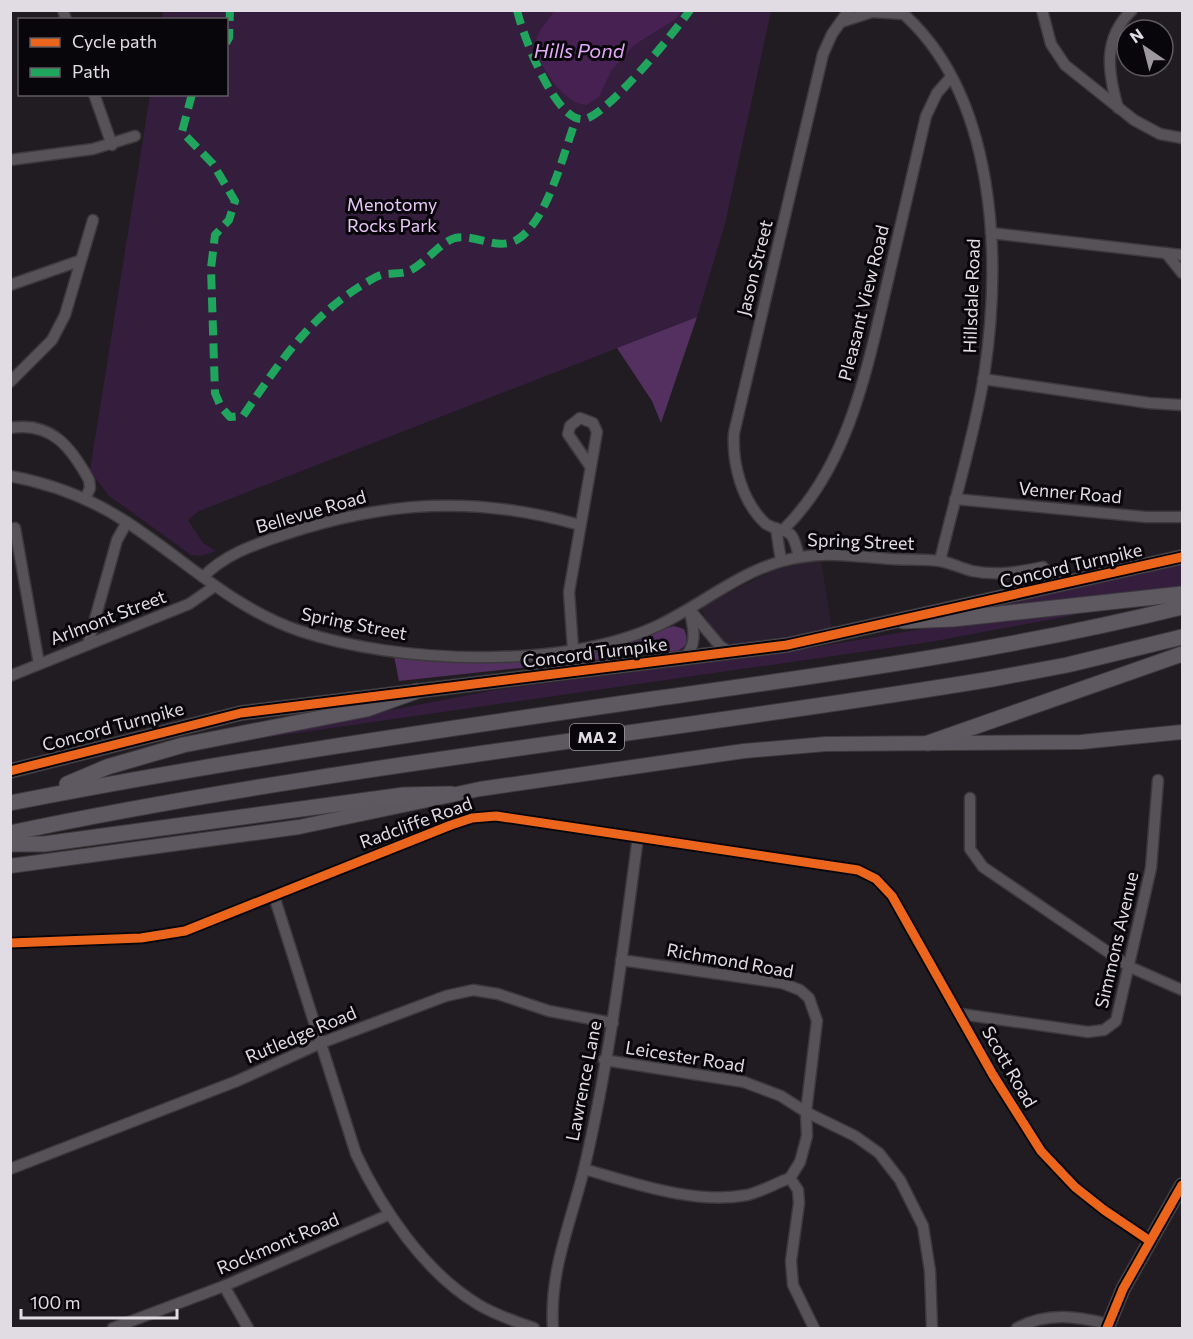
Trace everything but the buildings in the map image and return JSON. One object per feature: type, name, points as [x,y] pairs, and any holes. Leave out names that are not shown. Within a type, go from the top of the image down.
[{"type":"highway","points":[[903,621],[953,619],[1182,594]]},
{"type":"highway","name":"MA 2","points":[[10,802],[308,748],[964,654],[1066,635],[1182,607]]},
{"type":"highway","name":"MA 2","points":[[10,833],[160,803],[311,778],[992,680],[1067,665],[1182,637]]},
{"type":"highway","points":[[928,743],[1182,654]]},
{"type":"highway","points":[[37,797],[106,767],[169,749],[368,709],[417,691]]},
{"type":"highway","points":[[10,844],[44,844],[404,795],[451,795]]},
{"type":"main road","name":"Concord Turnpike","points":[[10,771],[222,716],[682,660],[806,642],[1182,557]]},
{"type":"main road","points":[[10,866],[299,827],[451,795],[744,751],[826,744],[1081,742],[1182,732]]},
{"type":"main road","points":[[1107,1326],[1123,1289],[1182,1185]]},
{"type":"street","name":"Jason Street","points":[[799,557],[794,540],[780,528],[763,521],[743,489],[736,465],[734,433],[823,54],[838,24],[849,10]]},
{"type":"street","points":[[1042,10],[1047,37],[1059,59],[1118,109],[1150,130],[1182,138]]},
{"type":"street","points":[[1118,109],[1110,79],[1109,54],[1115,35],[1132,10]]},
{"type":"street","name":"Hillsdale Road","points":[[838,24],[872,12],[901,12],[928,38],[966,107],[984,178],[991,233],[991,316],[983,379],[940,561]]},
{"type":"street","name":"Pleasant View Road","points":[[780,528],[816,488],[849,423],[876,328],[926,116],[937,93],[951,77]]},
{"type":"street","points":[[95,96],[112,145]]},
{"type":"street","points":[[10,160],[73,153],[112,145],[135,136]]},
{"type":"street","points":[[10,382],[52,340],[65,315],[79,261],[93,220]]},
{"type":"street","points":[[991,233],[1182,255]]},
{"type":"street","points":[[1166,253],[1182,273]]},
{"type":"street","points":[[10,285],[79,261]]},
{"type":"street","points":[[983,379],[1140,402],[1182,405]]},
{"type":"street","points":[[10,428],[33,426],[57,437],[90,482],[85,499]]},
{"type":"street","points":[[573,650],[568,597],[590,466]]},
{"type":"street","name":"Spring Street","points":[[10,476],[48,485],[85,499],[127,522],[242,605],[279,624],[347,643],[411,652],[475,656],[573,650],[636,634],[689,609],[738,579],[781,561],[799,557],[834,555],[940,561],[987,573],[1012,573],[1043,567]]},
{"type":"street","name":"Venner Road","points":[[954,499],[1146,517],[1182,517]]},
{"type":"street","name":"Bellevue Road","points":[[203,577],[223,560],[250,546],[324,522],[385,509],[449,504],[492,506],[527,511],[580,525]]},
{"type":"street","points":[[88,644],[117,540],[127,522]]},
{"type":"street","points":[[15,528],[39,664]]},
{"type":"street","points":[[780,528],[781,561]]},
{"type":"street","name":"Arlmont Street","points":[[10,676],[189,604],[215,586]]},
{"type":"street","points":[[689,609],[720,646],[734,653]]},
{"type":"street","points":[[682,660],[691,651],[694,641],[689,609]]},
{"type":"street","name":"Simmons Avenue","points":[[961,1014],[1088,1032],[1104,1030],[1116,1021],[1130,968],[1151,868],[1158,780]]},
{"type":"street","points":[[970,798],[970,843],[976,861],[1130,968],[1182,990]]},
{"type":"street","name":"Radcliffe Road","points":[[10,943],[166,935],[195,928],[451,825],[480,816],[496,816],[858,870],[876,879]]},
{"type":"street","name":"Lawrence Lane","points":[[553,1329],[554,1289],[559,1256],[584,1169],[612,1023],[638,837]]},
{"type":"street","name":"Scott Road","points":[[876,879],[892,896],[993,1074],[1041,1151],[1075,1187],[1150,1241]]},
{"type":"street","points":[[274,896],[356,1154],[388,1215],[414,1247],[478,1305],[534,1329]]},
{"type":"street","name":"Richmond Road","points":[[621,960],[782,983],[804,993],[814,1006],[817,1021],[806,1112],[807,1136],[800,1162],[790,1178]]},
{"type":"street","name":"Rutledge Road","points":[[10,1169],[237,1081],[321,1043],[446,996],[473,990],[498,994],[549,1011],[612,1023]]},
{"type":"street","name":"Leicester Road","points":[[604,1060],[744,1082],[781,1096],[806,1112],[855,1136],[879,1153],[900,1180],[912,1201],[926,1239],[930,1271],[932,1329]]},
{"type":"street","points":[[584,1169],[652,1188],[707,1196],[747,1195],[790,1178],[799,1196],[791,1261],[793,1285],[814,1329]]},
{"type":"street","name":"Rockmont Road","points":[[113,1329],[224,1286],[388,1215]]},
{"type":"street","points":[[224,1286],[248,1329]]},
{"type":"street","points":[[1017,1329],[1036,1320],[1061,1316],[1107,1326]]},
{"type":"shaded area","points":[[697,317],[661,423],[652,401],[617,348]]},
{"type":"shaded area","points":[[821,559],[832,630],[757,644],[727,646],[712,629],[700,607],[774,570]]},
{"type":"shaded area","points":[[674,626],[684,629],[687,638],[685,645],[674,652],[666,653],[399,681],[394,656],[475,660],[556,658],[617,647]]},
{"type":"green space","name":"Menotomy Rocks Park","points":[[163,11],[771,11],[725,224],[697,317],[199,511],[188,520],[203,543],[216,551],[201,556],[191,555],[108,495],[90,470],[150,96],[228,96],[228,18],[162,18]]},
{"type":"green space","points":[[1182,564],[1182,586],[989,608]]},
{"type":"green space","points":[[1075,613],[1075,615],[930,642],[248,740],[241,739],[495,690],[782,653],[945,625]]},
{"type":"water","name":"Hills Pond","points":[[554,11],[683,11],[674,20],[634,45],[611,71],[599,97],[586,105],[569,98],[553,82],[537,52],[538,35]]},
{"type":"marked path","points":[[228,40],[230,10]]},
{"type":"marked path","points":[[517,10],[533,56],[552,93],[563,108],[574,117],[585,119],[595,114],[624,89],[690,10]]},
{"type":"marked path","points":[[191,96],[182,132],[213,164],[235,201],[229,220],[215,235],[211,268],[215,393],[221,407],[230,417],[243,416],[300,338],[334,305],[354,290],[380,275],[411,270],[455,238],[472,238],[505,244],[521,237],[531,227],[548,199],[576,119]]},
{"type":"cycle path","points":[[10,771],[241,713],[787,645],[1182,557]]},
{"type":"cycle path","points":[[10,943],[141,938],[185,931],[472,818],[496,816],[858,870],[876,879],[892,896],[993,1075],[1041,1151],[1075,1187],[1150,1241]]},
{"type":"cycle path","points":[[1107,1328],[1123,1289],[1182,1185]]}]
